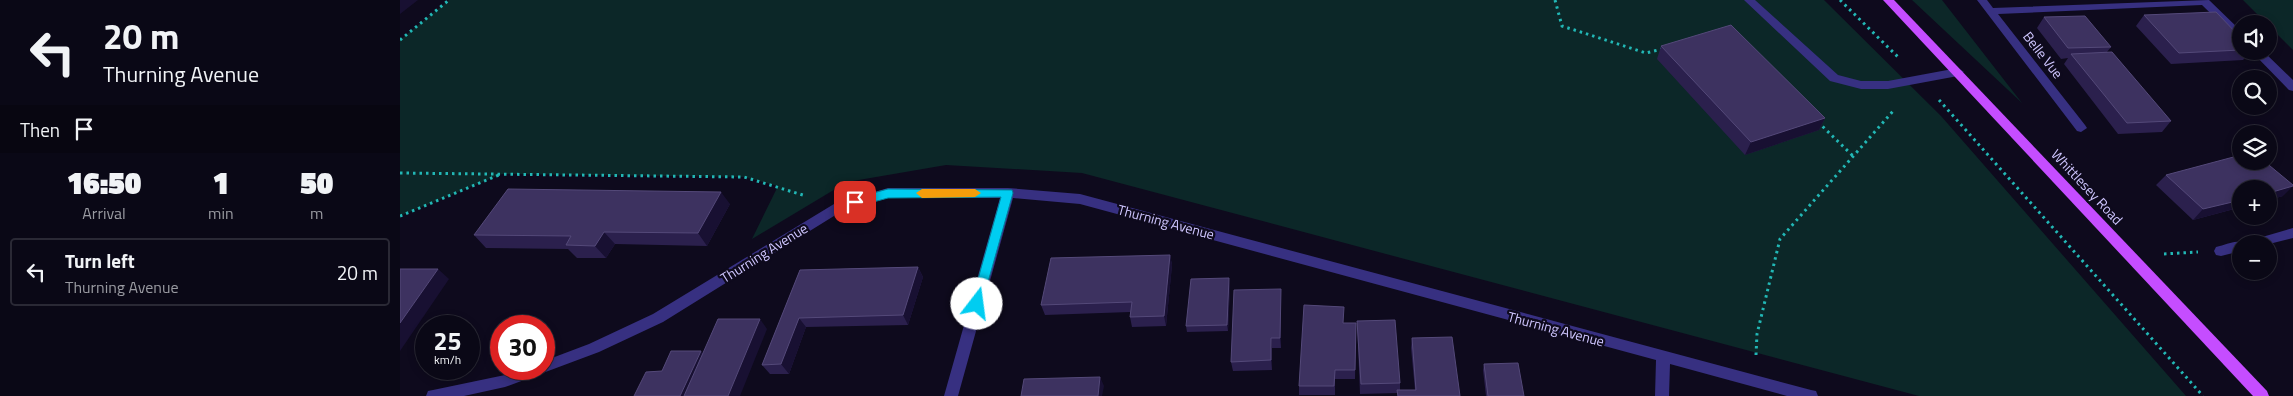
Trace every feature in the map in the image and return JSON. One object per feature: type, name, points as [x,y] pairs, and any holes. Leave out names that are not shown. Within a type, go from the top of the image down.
[{"type":"main road","name":"Whittlesey Road","points":[[1888,0],[2262,396]]},
{"type":"street","points":[[1749,0],[1834,78],[1861,85],[1888,85],[1958,72]]},
{"type":"street","name":"Belle Vue","points":[[1982,0],[2081,128]]},
{"type":"street","points":[[1990,11],[2205,1],[2232,28]]},
{"type":"street","points":[[2265,60],[2293,87]]},
{"type":"street","points":[[951,396],[1008,193]]},
{"type":"street","name":"Thurning Avenue","points":[[555,363],[594,348],[658,318],[838,207],[888,194],[1008,193],[1080,199],[1663,358],[1811,396]]},
{"type":"street","points":[[2277,237],[2293,233]]},
{"type":"street","points":[[2221,251],[2232,248]]},
{"type":"street","points":[[1662,396],[1663,358]]},
{"type":"street","points":[[433,396],[505,380]]},
{"type":"path","points":[[400,40],[449,0]]},
{"type":"path","points":[[1555,0],[1562,26],[1646,54],[1664,49]]},
{"type":"path","points":[[1840,0],[1920,79],[2203,396]]},
{"type":"path","points":[[1754,381],[1757,334],[1780,239],[1920,79]]},
{"type":"path","points":[[1811,115],[1853,156]]},
{"type":"path","points":[[400,173],[744,177],[778,186],[838,207]]},
{"type":"path","points":[[400,216],[502,174]]},
{"type":"path","points":[[2131,256],[2221,251]]},
{"type":"green space","points":[[449,0],[1824,0],[1941,116],[2186,396],[1919,396],[1082,173],[946,165],[847,182],[752,239],[778,186],[744,177],[502,174],[400,216],[400,40]]},
{"type":"green space","points":[[1912,0],[1942,0],[2022,103]]},
{"type":"green space","points":[[2243,0],[2293,0],[2293,50],[2277,34],[2277,15],[2258,15]]},
{"type":"building","points":[[2216,12],[2232,29],[2232,50],[2179,53],[2144,15]]},
{"type":"building","points":[[2085,16],[2111,47],[2068,48],[2044,17]]},
{"type":"building","points":[[1731,25],[1825,118],[1751,142],[1661,46]]},
{"type":"building","points":[[2112,52],[2171,121],[2127,123],[2071,54]]},
{"type":"building","points":[[2232,157],[2232,170],[2275,170],[2293,186],[2277,191],[2277,180],[2232,180],[2232,202],[2203,209],[2166,175]]},
{"type":"building","points":[[508,189],[721,192],[698,233],[604,232],[595,246],[566,245],[571,236],[474,235]]},
{"type":"building","points":[[1170,255],[1164,316],[1130,317],[1132,302],[1041,305],[1051,258]]},
{"type":"building","points":[[918,267],[903,315],[799,318],[781,364],[762,365],[800,270]]},
{"type":"building","points":[[400,269],[438,269],[400,323]]},
{"type":"building","points":[[1229,278],[1227,325],[1186,326],[1191,279]]},
{"type":"building","points":[[1281,289],[1280,338],[1271,338],[1271,360],[1231,362],[1234,290]]},
{"type":"building","points":[[1304,305],[1344,307],[1343,323],[1356,323],[1355,370],[1335,370],[1334,386],[1299,386]]},
{"type":"building","points":[[718,319],[760,319],[728,396],[684,396]]},
{"type":"building","points":[[1395,320],[1400,383],[1361,384],[1357,321]]},
{"type":"building","points":[[1452,337],[1460,396],[1398,396],[1397,390],[1416,390],[1412,338]]},
{"type":"building","points":[[671,351],[701,351],[680,396],[634,396],[646,372],[662,371]]},
{"type":"building","points":[[1518,363],[1524,396],[1488,396],[1484,364]]},
{"type":"building","points":[[1100,377],[1098,396],[1021,396],[1024,379]]},
{"type":"slow traffic","points":[[922,193],[975,193]]},
{"type":"route","points":[[855,202],[888,194],[1008,193],[977,304]]}]
